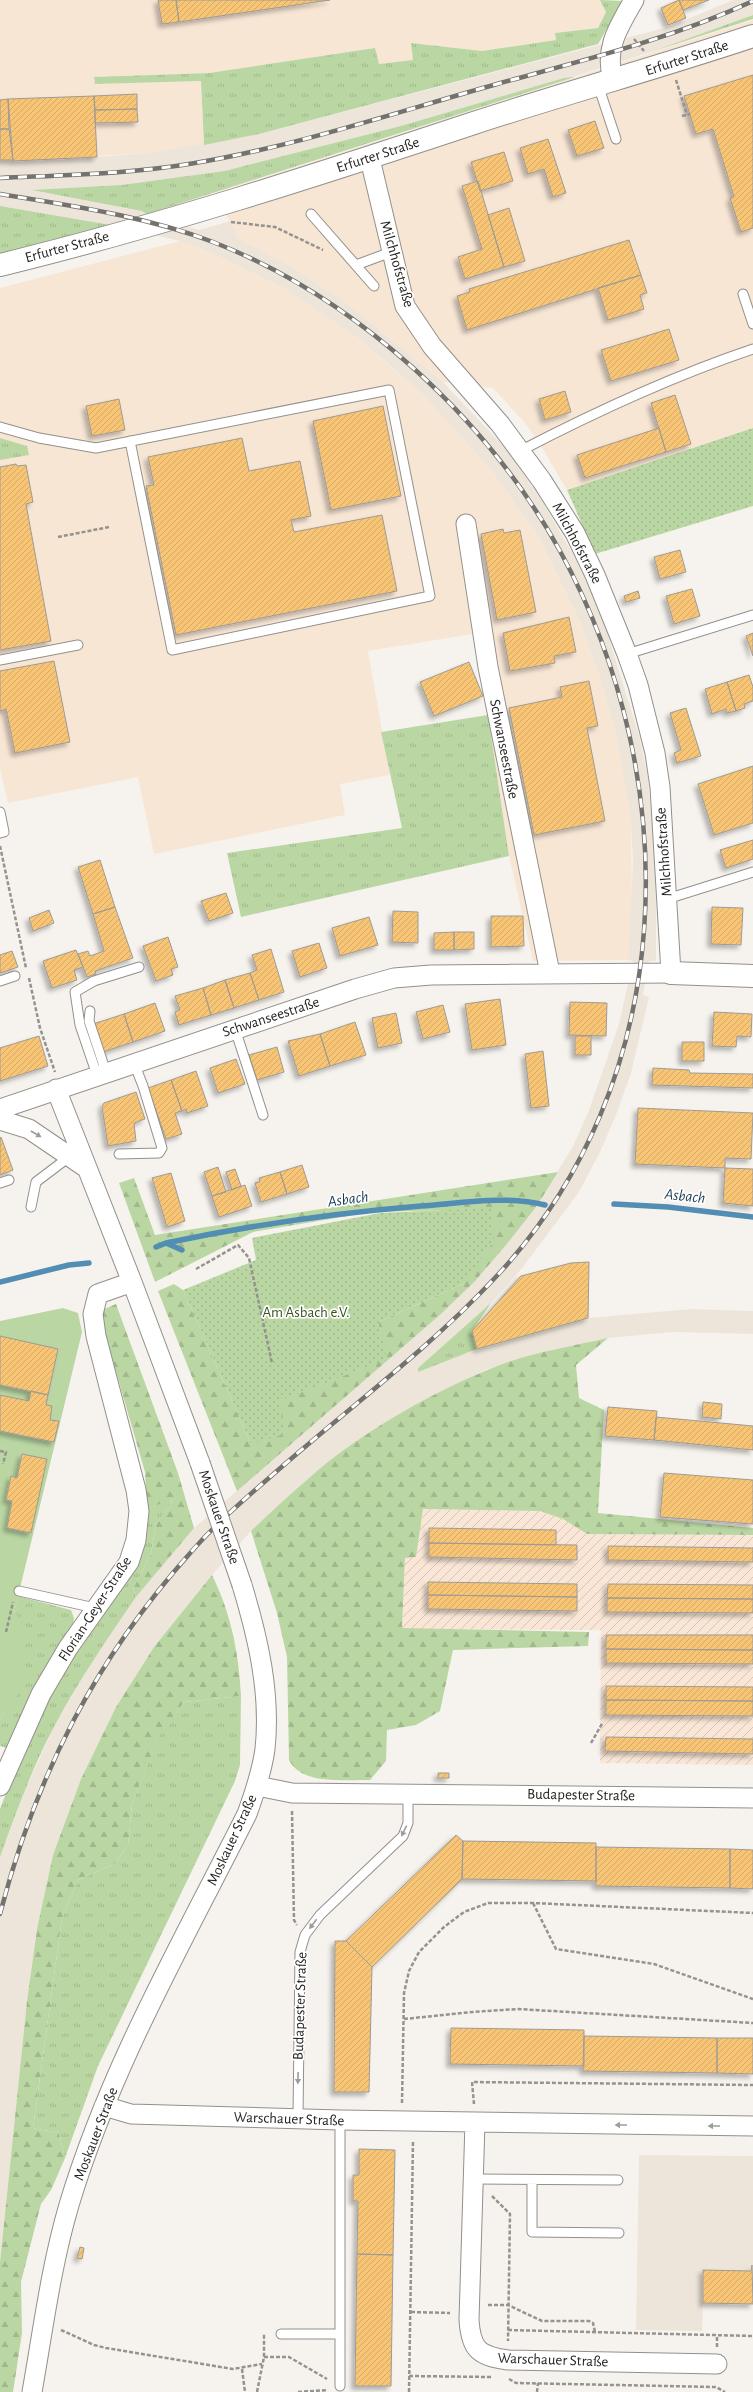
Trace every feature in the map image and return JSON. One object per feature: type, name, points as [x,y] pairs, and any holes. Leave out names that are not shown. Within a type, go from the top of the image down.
[{"type":"street","points":[[606,83],[609,66],[609,53],[617,30],[634,0]]},
{"type":"street","name":"Erfurter Straße","points":[[1,264],[194,212],[370,159],[475,123],[753,36]]},
{"type":"street","name":"Milchhofstraße","points":[[370,159],[405,306],[418,327],[500,424],[542,481],[574,534],[595,575],[627,654],[638,685],[654,753],[660,787],[671,973]]},
{"type":"street","name":"Schwanseestraße","points":[[466,524],[488,667],[550,973]]},
{"type":"street","name":"Schwanseestraße","points":[[0,1109],[235,1029],[394,978],[431,975],[550,973],[671,973],[753,976]]},
{"type":"street","name":"Moskauer Straße","points":[[32,2392],[44,2325],[69,2206],[104,2106],[156,1996],[247,1814],[257,1786],[265,1748],[264,1686],[261,1657],[242,1585],[200,1463],[132,1282],[85,1167],[56,1089]]},
{"type":"street","points":[[0,1120],[29,1130],[85,1167]]},
{"type":"street","name":"Florian-Geyer-Straße","points":[[0,1786],[41,1694],[95,1608],[129,1562],[136,1540],[139,1511],[136,1490],[96,1336],[93,1314],[98,1294],[132,1282]]},
{"type":"street","name":"Budapester Straße","points":[[257,1786],[292,1792],[753,1798]]},
{"type":"street","name":"Warschauer Straße","points":[[104,2106],[130,2114],[340,2120],[753,2126]]},
{"type":"street","name":"Warschauer Straße","points":[[475,2122],[470,2339],[478,2350],[487,2357],[508,2360],[717,2364]]},
{"type":"lane","points":[[606,83],[616,139]]},
{"type":"lane","points":[[311,214],[374,286]]},
{"type":"lane","points":[[356,265],[391,252]]},
{"type":"lane","points":[[743,294],[753,324]]},
{"type":"lane","points":[[520,452],[559,431],[704,366],[753,349]]},
{"type":"lane","points":[[0,428],[39,438],[96,448],[130,441],[389,390],[430,596],[172,650],[130,441]]},
{"type":"lane","points":[[627,654],[753,615]]},
{"type":"lane","points":[[0,660],[78,645]]},
{"type":"lane","points":[[0,812],[4,832],[0,833]]},
{"type":"lane","points":[[667,899],[753,872]]},
{"type":"lane","points":[[102,1074],[80,1025],[75,992],[94,981],[139,967]]},
{"type":"lane","points":[[0,981],[15,976]]},
{"type":"lane","points":[[90,1011],[89,1022],[102,1074]]},
{"type":"lane","points":[[235,1029],[263,1115]]},
{"type":"lane","points":[[119,1154],[159,1153],[162,1148],[143,1086],[134,1063]]},
{"type":"lane","points":[[31,1207],[36,1182],[69,1157]]},
{"type":"lane","points":[[19,1591],[95,1608]]},
{"type":"lane","name":"Budapester Straße","points":[[298,2118],[300,1952],[305,1934],[320,1915],[403,1836],[408,1822],[408,1794]]},
{"type":"lane","points":[[340,2120],[340,2386]]},
{"type":"lane","points":[[473,2179],[618,2180]]},
{"type":"lane","points":[[532,2180],[532,2232],[619,2232]]},
{"type":"lane","points":[[281,2334],[340,2334]]},
{"type":"path","points":[[678,86],[688,114],[682,116]]},
{"type":"path","points":[[235,224],[275,227],[329,253]]},
{"type":"path","points":[[58,537],[109,527]]},
{"type":"path","points":[[0,846],[40,1028],[55,1072],[50,1074],[56,1089]]},
{"type":"path","points":[[196,1269],[238,1246],[249,1258],[272,1363]]},
{"type":"path","points":[[0,1451],[6,1452],[3,1464]]},
{"type":"path","points":[[6,1632],[12,1603]]},
{"type":"path","points":[[591,1743],[602,1722]]},
{"type":"path","points":[[293,1822],[294,1920],[305,1934]]},
{"type":"path","points":[[409,2392],[411,2312],[406,2121],[403,2093],[404,1993],[409,1971],[420,1952],[444,1927],[464,1912],[488,1903],[533,1903],[753,1913]]},
{"type":"path","points":[[533,1903],[556,1949],[654,1964],[753,1999]]},
{"type":"path","points":[[404,2019],[472,2012],[518,2010],[753,2023]]},
{"type":"path","points":[[475,2122],[472,2082],[753,2084]]},
{"type":"path","points":[[473,2179],[510,2214],[507,2378],[516,2383],[716,2387],[725,2392]]},
{"type":"path","points":[[493,2305],[508,2305],[542,2321],[589,2321],[593,2323],[595,2332]]},
{"type":"path","points":[[411,2312],[470,2314]]},
{"type":"path","points":[[44,2325],[106,2348],[242,2369],[262,2364]]},
{"type":"path","points":[[508,2330],[753,2336]]},
{"type":"path","points":[[257,2392],[264,2357],[264,2334]]},
{"type":"path","points":[[264,2357],[288,2357],[340,2386]]},
{"type":"path","points":[[242,2369],[245,2392]]},
{"type":"path","points":[[409,2376],[492,2377]]},
{"type":"path","points":[[537,2392],[538,2383]]},
{"type":"path","points":[[298,2392],[310,2390]]},
{"type":"shaded area","points":[[0,0],[600,0],[606,12],[598,28],[555,33],[556,40],[482,51],[411,43],[414,60],[379,64],[375,49],[209,73],[94,77],[95,84],[201,81],[204,145],[150,153],[13,161],[0,160]]},
{"type":"shaded area","points":[[733,0],[753,0],[753,15],[691,39],[148,214],[199,230],[230,221],[238,238],[294,268],[347,303],[443,382],[507,450],[543,503],[575,558],[602,616],[640,739],[648,778],[653,837],[656,904],[656,961],[649,961],[643,995],[649,997],[631,1073],[616,1115],[600,1152],[579,1192],[523,1267],[491,1303],[419,1367],[588,1318],[692,1309],[753,1311],[753,1334],[674,1332],[608,1338],[550,1350],[485,1370],[422,1402],[359,1440],[310,1477],[251,1531],[212,1575],[154,1647],[116,1707],[81,1779],[53,1855],[37,1929],[27,2001],[0,2262],[0,1857],[24,1793],[54,1726],[94,1657],[136,1597],[194,1528],[441,1314],[536,1207],[573,1146],[588,1113],[619,1024],[633,961],[628,960],[633,863],[631,821],[616,735],[601,681],[580,622],[539,537],[490,469],[426,398],[394,369],[358,338],[282,287],[202,249],[180,241],[111,225],[0,206],[0,160],[97,157],[150,153],[259,134],[668,27]]},
{"type":"shaded area","points":[[753,20],[753,428],[567,490],[541,446],[525,423],[493,388],[443,382],[347,303],[294,268],[238,238],[216,193]]},
{"type":"shaded area","points":[[180,241],[202,249],[282,287],[358,338],[426,398],[490,469],[539,537],[580,622],[601,681],[616,735],[631,821],[632,909],[628,960],[533,961],[509,856],[488,715],[472,634],[368,651],[390,775],[340,784],[345,815],[154,854],[138,777],[8,803],[0,769],[0,288]]},
{"type":"shaded area","points":[[423,1509],[540,1511],[563,1519],[587,1534],[753,1535],[753,1765],[600,1763],[601,1630],[402,1629],[405,1558],[416,1557]]},
{"type":"shaded area","points":[[639,2155],[753,2156],[753,2304],[703,2303],[702,2331],[636,2330]]},
{"type":"green space","points":[[600,0],[623,1],[598,44],[259,134],[204,145],[201,81],[95,84],[94,77],[209,73],[375,48],[379,64],[413,60],[411,43],[482,51],[556,40],[555,33],[598,28],[606,12]]},
{"type":"green space","points":[[753,15],[753,19],[651,52]]},
{"type":"green space","points":[[575,77],[147,214],[142,211],[32,190],[122,185],[225,171],[401,126],[564,78]]},
{"type":"green space","points":[[0,206],[111,225],[0,254]]},
{"type":"green space","points":[[753,428],[753,506],[595,554],[567,490]]},
{"type":"green space","points":[[0,438],[27,446],[29,455],[0,460]]},
{"type":"green space","points":[[488,715],[509,856],[241,917],[227,853],[402,828],[381,732]]},
{"type":"green space","points":[[558,1172],[536,1207],[475,1281],[441,1314],[237,1491],[158,1291],[174,1284],[183,1290],[251,1444],[278,1401],[386,1359],[378,1322],[463,1284],[492,1209],[372,1212],[253,1232],[155,1282],[119,1183],[134,1178],[155,1235]]},
{"type":"green space","name":"Am Asbach e.V.","points":[[492,1208],[494,1241],[463,1284],[378,1322],[387,1359],[279,1401],[285,1434],[251,1444],[183,1290],[256,1260],[252,1238],[380,1213]]},
{"type":"green space","points":[[491,1303],[472,1331],[477,1349],[418,1372],[418,1368]]},
{"type":"green space","points":[[116,1304],[178,1473],[194,1528],[136,1597],[133,1589],[151,1554],[156,1523],[170,1508],[172,1499],[147,1509],[145,1472],[101,1320],[102,1310]]},
{"type":"green space","points":[[63,1308],[78,1313],[82,1332],[14,1613],[17,1614],[24,1655],[21,1686],[17,1696],[0,1719],[0,1321]]},
{"type":"green space","points":[[608,1338],[576,1365],[579,1398],[604,1410],[598,1513],[753,1528],[753,1535],[587,1534],[563,1519],[540,1511],[423,1509],[416,1557],[405,1558],[402,1628],[589,1632],[588,1646],[453,1650],[440,1711],[416,1725],[387,1730],[386,1761],[370,1780],[325,1779],[304,1774],[295,1768],[289,1760],[287,1657],[277,1613],[251,1531],[328,1462],[370,1432],[416,1404],[463,1381],[514,1360]]},
{"type":"green space","points":[[172,1498],[170,1508],[156,1523],[151,1554],[133,1589],[136,1597],[104,1644],[55,1725],[18,1807],[0,1857],[0,1809],[22,1753],[47,1699],[147,1509]]},
{"type":"green space","points":[[212,1575],[219,1589],[233,1634],[241,1696],[184,1702],[158,1738],[132,1804],[128,1846],[114,1864],[78,1880],[62,1918],[33,2128],[59,2133],[65,2158],[51,2190],[41,2204],[21,2282],[22,2333],[13,2392],[0,2392],[0,2262],[27,2001],[37,1929],[53,1855],[81,1779],[116,1707],[154,1647]]},
{"type":"green space","points":[[18,1596],[71,1610],[74,1618],[73,1625],[40,1681],[7,1748],[0,1746],[0,1719],[17,1695],[14,1613]]},
{"type":"green space","points":[[241,1696],[240,1765],[235,1781],[98,2066],[65,2158],[59,2133],[33,2128],[62,1918],[78,1880],[114,1864],[128,1846],[132,1804],[158,1737],[184,1702]]},
{"type":"building","points":[[158,0],[176,0],[179,22],[162,24]]},
{"type":"building","points":[[176,0],[330,0],[179,22]]},
{"type":"building","points":[[679,0],[709,0],[683,10]]},
{"type":"building","points":[[679,0],[686,18],[668,25],[661,8]]},
{"type":"building","points":[[753,75],[753,228],[741,232],[730,198],[734,197],[713,129],[696,134],[684,96]]},
{"type":"building","points":[[137,94],[137,109],[95,110],[94,96]]},
{"type":"building","points":[[94,96],[97,157],[13,161],[8,99]]},
{"type":"building","points":[[8,99],[9,129],[0,129],[0,100]]},
{"type":"building","points":[[137,109],[138,122],[95,123],[95,110]]},
{"type":"building","points":[[595,121],[604,148],[577,156],[568,130]]},
{"type":"building","points":[[0,129],[9,129],[13,160],[0,160]]},
{"type":"building","points":[[548,139],[566,193],[553,197],[544,169],[528,174],[520,148]]},
{"type":"building","points":[[504,152],[513,181],[480,191],[471,162]]},
{"type":"building","points":[[478,181],[504,267],[465,279],[458,257],[482,249],[462,186]]},
{"type":"building","points":[[509,208],[525,261],[504,267],[488,215]]},
{"type":"building","points":[[629,240],[641,275],[467,330],[457,296],[470,292],[469,289]]},
{"type":"building","points":[[641,275],[647,293],[640,295],[644,309],[608,320],[598,288]]},
{"type":"building","points":[[669,329],[679,360],[611,381],[601,350]]},
{"type":"building","points":[[565,391],[571,412],[545,420],[539,399]]},
{"type":"building","points":[[675,395],[691,444],[666,452],[651,403]]},
{"type":"building","points":[[119,399],[125,430],[92,436],[86,406]]},
{"type":"building","points":[[383,406],[401,496],[331,510],[313,421]]},
{"type":"building","points":[[659,428],[666,452],[585,478],[577,455]]},
{"type":"building","points":[[242,438],[249,471],[300,461],[311,516],[291,520],[294,532],[382,515],[397,591],[176,635],[146,486],[154,485],[148,457]]},
{"type":"building","points":[[16,464],[17,466],[26,465],[33,502],[26,504],[51,641],[0,650],[0,467]]},
{"type":"building","points":[[503,529],[504,533],[520,530],[536,612],[497,620],[481,534]]},
{"type":"building","points":[[680,550],[686,572],[660,579],[654,557]]},
{"type":"building","points":[[692,589],[700,616],[674,624],[666,596]]},
{"type":"building","points":[[638,591],[640,598],[626,602],[624,596]]},
{"type":"building","points":[[569,617],[576,652],[554,656],[555,663],[510,671],[503,633]]},
{"type":"building","points":[[753,633],[753,656],[746,636]]},
{"type":"building","points":[[54,661],[70,742],[15,753],[6,709],[0,711],[0,671]]},
{"type":"building","points":[[469,662],[483,696],[434,716],[420,682]]},
{"type":"building","points":[[749,675],[753,687],[753,701],[744,704],[745,708],[736,711],[727,682]]},
{"type":"building","points":[[589,681],[598,726],[587,728],[605,821],[534,835],[509,708],[562,697],[560,687]]},
{"type":"building","points":[[727,682],[736,711],[727,713],[726,709],[712,714],[705,689]]},
{"type":"building","points":[[686,708],[701,756],[677,763],[674,753],[681,750],[670,713]]},
{"type":"building","points":[[753,766],[753,823],[714,835],[698,784]]},
{"type":"building","points":[[753,840],[753,859],[726,868],[720,850]]},
{"type":"building","points":[[100,860],[115,907],[93,914],[78,867]]},
{"type":"building","points":[[226,893],[233,913],[209,921],[201,901]]},
{"type":"building","points":[[115,907],[133,958],[95,971],[96,974],[87,977],[78,954],[88,951],[90,956],[104,951],[93,914]]},
{"type":"building","points":[[712,907],[743,908],[741,945],[711,944]]},
{"type":"building","points":[[49,910],[54,923],[33,931],[29,918]]},
{"type":"building","points":[[393,911],[418,912],[418,943],[392,942]]},
{"type":"building","points":[[491,916],[523,916],[524,946],[491,947]]},
{"type":"building","points":[[369,917],[378,945],[340,956],[332,928]]},
{"type":"building","points":[[454,932],[454,950],[434,950],[434,933]]},
{"type":"building","points":[[454,932],[474,932],[474,949],[454,950]]},
{"type":"building","points":[[168,937],[178,967],[171,969],[173,975],[156,981],[143,946]]},
{"type":"building","points":[[319,943],[327,968],[300,977],[292,951]]},
{"type":"building","points":[[271,949],[284,992],[259,1000],[250,973],[257,970],[252,955]]},
{"type":"building","points":[[76,950],[83,967],[74,970],[77,980],[52,988],[43,961]]},
{"type":"building","points":[[12,951],[18,967],[0,973],[0,955]]},
{"type":"building","points":[[250,973],[259,1000],[234,1008],[225,980]]},
{"type":"building","points":[[225,980],[234,1008],[211,1015],[203,988]]},
{"type":"building","points":[[203,988],[211,1015],[179,1025],[175,1012],[180,1010],[175,996]]},
{"type":"building","points":[[500,999],[506,1045],[472,1050],[465,1004]]},
{"type":"building","points":[[570,1002],[607,1003],[606,1036],[569,1035]]},
{"type":"building","points":[[155,1003],[165,1031],[133,1042],[124,1014]]},
{"type":"building","points":[[443,1005],[450,1032],[423,1039],[416,1012]]},
{"type":"building","points":[[714,1012],[752,1014],[751,1037],[737,1036],[736,1047],[712,1046]]},
{"type":"building","points":[[396,1013],[402,1043],[378,1048],[372,1018]]},
{"type":"building","points":[[124,1014],[133,1042],[103,1052],[93,1024]]},
{"type":"building","points":[[355,1022],[366,1055],[330,1066],[320,1034]]},
{"type":"building","points":[[320,1034],[330,1066],[299,1076],[288,1041]]},
{"type":"building","points":[[39,1036],[48,1066],[0,1081],[0,1048]]},
{"type":"building","points":[[575,1036],[591,1036],[591,1055],[575,1055]]},
{"type":"building","points":[[682,1042],[704,1042],[704,1061],[682,1061]]},
{"type":"building","points":[[277,1047],[284,1072],[257,1080],[249,1055]]},
{"type":"building","points":[[543,1051],[549,1106],[531,1108],[525,1054]]},
{"type":"building","points":[[236,1059],[245,1084],[218,1093],[210,1068]]},
{"type":"building","points":[[653,1068],[689,1070],[690,1073],[753,1074],[753,1088],[652,1085]]},
{"type":"building","points":[[196,1071],[208,1106],[187,1113],[186,1109],[182,1111],[171,1080]]},
{"type":"building","points":[[171,1080],[182,1111],[175,1113],[182,1134],[166,1139],[148,1088]]},
{"type":"building","points":[[136,1092],[145,1119],[134,1123],[136,1141],[108,1146],[102,1107],[104,1103]]},
{"type":"building","points":[[638,1108],[753,1113],[751,1159],[725,1158],[725,1168],[635,1164]]},
{"type":"building","points":[[1,1137],[13,1170],[0,1175],[0,1138]]},
{"type":"building","points":[[302,1165],[309,1187],[287,1194],[280,1172]]},
{"type":"building","points":[[218,1167],[226,1192],[212,1196],[204,1172]]},
{"type":"building","points":[[725,1168],[753,1169],[753,1206],[723,1203]]},
{"type":"building","points":[[235,1169],[241,1186],[232,1190],[226,1172]]},
{"type":"building","points":[[280,1172],[287,1194],[261,1202],[255,1183],[260,1182],[259,1178]]},
{"type":"building","points":[[171,1173],[185,1221],[167,1227],[152,1178]]},
{"type":"building","points":[[245,1185],[252,1206],[219,1217],[212,1196]]},
{"type":"building","points":[[589,1262],[588,1318],[477,1349],[472,1331],[521,1276],[571,1263]]},
{"type":"building","points":[[0,1336],[58,1349],[48,1395],[0,1385]]},
{"type":"building","points":[[31,1391],[48,1395],[46,1405],[52,1406],[50,1420],[59,1421],[54,1442],[0,1431],[0,1395],[29,1401]]},
{"type":"building","points":[[703,1402],[722,1404],[721,1419],[702,1417]]},
{"type":"building","points":[[608,1407],[657,1411],[654,1440],[605,1436]]},
{"type":"building","points":[[656,1417],[753,1426],[753,1450],[654,1440]]},
{"type":"building","points":[[22,1454],[47,1459],[31,1533],[7,1528],[12,1501],[6,1500],[11,1476],[17,1478]]},
{"type":"building","points":[[664,1473],[753,1480],[753,1524],[660,1517]]},
{"type":"building","points":[[429,1528],[556,1530],[556,1545],[429,1543]]},
{"type":"building","points":[[429,1543],[577,1545],[577,1560],[429,1557]]},
{"type":"building","points":[[608,1546],[753,1548],[753,1562],[608,1560]]},
{"type":"building","points":[[428,1582],[577,1584],[577,1597],[428,1595]]},
{"type":"building","points":[[608,1584],[753,1585],[753,1599],[607,1598]]},
{"type":"building","points":[[428,1595],[577,1597],[577,1611],[428,1609]]},
{"type":"building","points":[[607,1598],[753,1599],[753,1613],[607,1612]]},
{"type":"building","points":[[606,1635],[753,1635],[753,1650],[606,1649]]},
{"type":"building","points":[[606,1649],[753,1650],[753,1664],[606,1663]]},
{"type":"building","points":[[606,1686],[753,1687],[753,1701],[606,1700]]},
{"type":"building","points":[[606,1700],[753,1701],[753,1716],[606,1715]]},
{"type":"building","points":[[606,1737],[753,1739],[753,1754],[605,1751]]},
{"type":"building","points":[[438,1773],[449,1773],[449,1778],[438,1778]]},
{"type":"building","points":[[456,1835],[463,1841],[462,1879],[372,1967],[346,1941]]},
{"type":"building","points":[[463,1841],[596,1843],[596,1881],[462,1879]]},
{"type":"building","points":[[596,1847],[730,1849],[730,1888],[596,1886]]},
{"type":"building","points":[[730,1849],[753,1850],[753,1889],[730,1888]]},
{"type":"building","points":[[335,1941],[346,1941],[372,1967],[369,2092],[334,2092]]},
{"type":"building","points":[[451,2028],[584,2030],[584,2066],[450,2064]]},
{"type":"building","points":[[584,2036],[717,2038],[717,2073],[583,2071]]},
{"type":"building","points":[[717,2038],[753,2038],[753,2074],[717,2073]]},
{"type":"building","points":[[359,2149],[395,2150],[393,2255],[357,2254],[358,2201],[353,2201],[353,2175],[359,2175]]},
{"type":"building","points":[[80,2247],[84,2248],[82,2259],[77,2258]]},
{"type":"building","points":[[357,2254],[393,2255],[391,2386],[355,2386]]},
{"type":"building","points":[[752,2265],[753,2304],[703,2303],[703,2270],[751,2271]]},
{"type":"waterway","name":"Asbach","points":[[156,1247],[166,1243],[293,1220],[357,1212],[499,1200],[530,1202],[545,1205]]},
{"type":"waterway","name":"Asbach","points":[[614,1204],[668,1207],[753,1217]]},
{"type":"waterway","points":[[166,1243],[182,1250]]},
{"type":"waterway","name":"Asbach","points":[[0,1282],[69,1265],[89,1263]]},
{"type":"railway","points":[[0,178],[98,174],[147,170],[233,156],[347,128],[627,48],[691,27],[753,1]]},
{"type":"railway","points":[[0,194],[108,213],[161,225],[213,242],[266,266],[317,295],[366,329],[412,367],[456,409],[495,454],[530,502],[560,551],[601,641],[629,735],[644,832],[644,929],[630,1025],[600,1116],[554,1203],[492,1281],[468,1306],[417,1353],[285,1464],[225,1517],[192,1551],[158,1592],[127,1633],[99,1676],[74,1720],[51,1766],[15,1863],[0,1914]]}]
